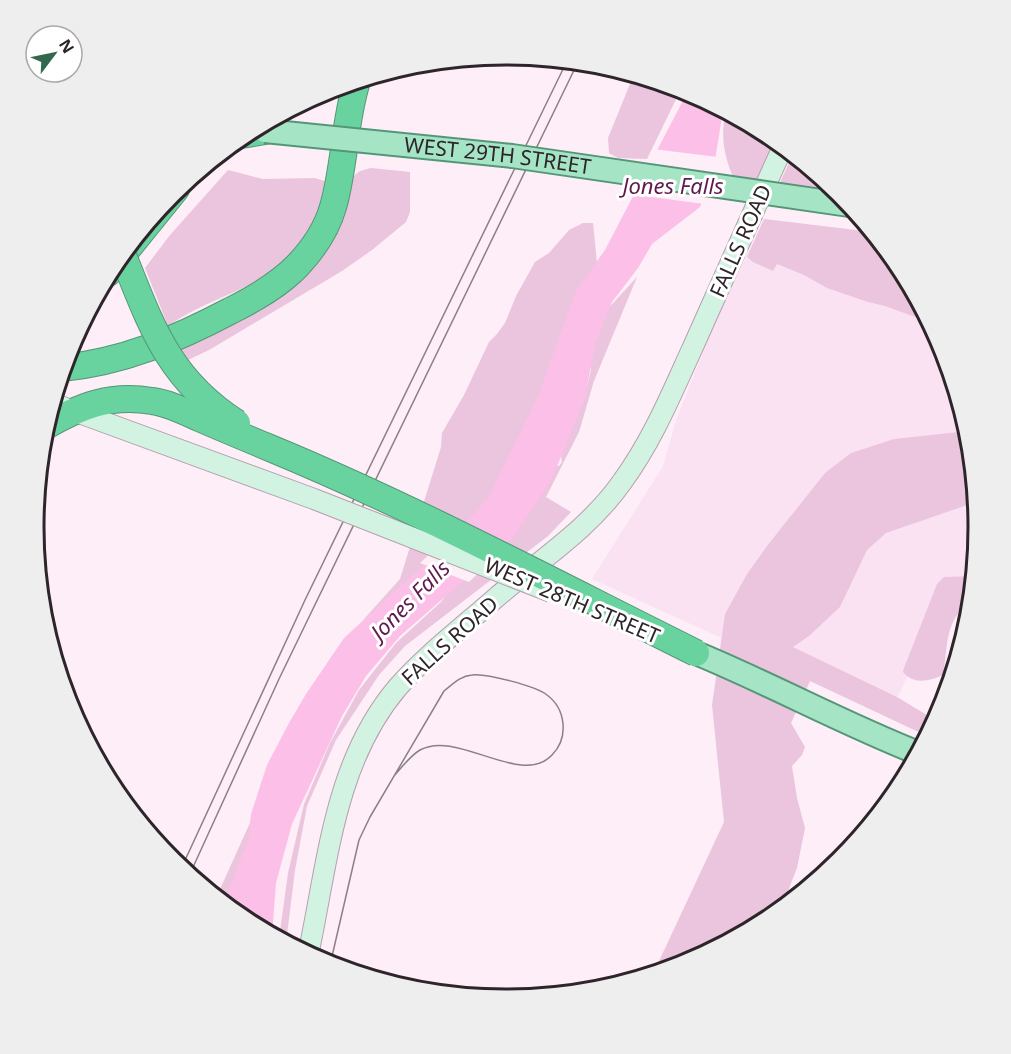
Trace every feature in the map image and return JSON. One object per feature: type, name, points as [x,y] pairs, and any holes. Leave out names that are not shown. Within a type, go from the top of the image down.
[{"type":"highway","points":[[67,382],[110,372],[156,352],[183,335],[254,299],[278,283],[297,266],[312,248],[333,208],[355,91]]},
{"type":"highway","points":[[126,263],[156,337],[198,393],[224,414],[305,462]]},
{"type":"highway","points":[[72,367],[118,358],[183,335]]},
{"type":"highway","points":[[56,420],[82,406],[120,399],[153,401],[177,408],[305,462],[436,523],[696,653]]},
{"type":"main road","name":"WEST 29TH STREET","points":[[265,133],[512,156],[835,203]]},
{"type":"main road","name":"FALLS ROAD","points":[[310,945],[336,814],[351,764],[366,735],[398,687],[417,668],[520,577],[576,532],[621,484],[659,422],[779,155]]},
{"type":"main road","name":"WEST 28TH STREET","points":[[59,406],[412,536],[696,653],[910,750]]},
{"type":"shaded area","points":[[630,83],[677,98],[647,159],[618,158],[609,153],[608,138]]},
{"type":"shaded area","points":[[724,121],[773,150],[756,186],[733,177],[727,161],[723,128]]},
{"type":"shaded area","points":[[789,162],[823,192],[777,189]]},
{"type":"shaded area","points":[[371,168],[410,172],[410,212],[406,222],[342,271],[209,350],[169,369],[162,358],[268,299],[355,175]]},
{"type":"shaded area","points":[[228,170],[263,179],[315,178],[331,183],[321,211],[307,237],[288,260],[263,278],[191,312],[168,326],[145,268],[170,235]]},
{"type":"shaded area","points":[[764,219],[860,231],[890,270],[920,323],[943,378],[959,437],[967,497],[967,557],[963,592],[948,592],[888,717],[592,579],[663,466],[676,420],[711,332]]},
{"type":"shaded area","points":[[764,219],[860,231],[890,270],[917,318],[827,288],[777,264],[773,271],[747,257]]},
{"type":"shaded area","points":[[583,223],[593,223],[597,263],[559,425],[377,618],[238,904],[220,890],[254,814],[365,618],[400,579],[441,447],[442,433],[464,395],[489,342],[505,323],[516,296],[535,262],[549,253],[569,230]]},
{"type":"shaded area","points":[[637,277],[594,381],[579,432],[546,497],[571,512],[548,536],[405,646],[379,675],[336,740],[307,806],[295,870],[287,934],[280,930],[288,873],[304,804],[330,743],[359,690],[396,643],[441,602],[547,464],[559,466],[562,462],[561,456],[588,383],[591,370],[589,362],[603,314]]},
{"type":"shaded area","points":[[958,432],[967,505],[886,533],[867,550],[840,607],[809,636],[793,647],[897,697],[927,715],[920,731],[810,681],[791,723],[805,747],[802,755],[792,766],[805,828],[797,868],[787,894],[710,941],[658,962],[724,822],[712,705],[725,614],[747,574],[825,473],[851,453],[894,439]]},
{"type":"shaded area","points":[[965,576],[960,612],[949,635],[943,675],[922,681],[912,679],[903,672],[904,668],[937,584],[944,577]]},
{"type":"water","name":"Jones Falls","points":[[683,100],[722,119],[713,173],[700,207],[652,244],[638,268],[612,302],[595,344],[585,398],[551,481],[513,538],[400,636],[366,676],[342,716],[292,824],[276,883],[273,926],[227,896],[248,841],[251,814],[267,765],[306,694],[344,638],[454,537],[488,498],[538,396],[576,291],[605,250]]},
{"type":"pier","points":[[653,149],[718,157],[716,174],[704,204],[629,194]]},
{"type":"pier","points":[[463,522],[510,544],[469,582],[420,563]]},
{"type":"tram line","points":[[185,860],[305,600],[563,69]]},
{"type":"tram line","points":[[193,867],[279,679],[574,70]]},
{"type":"tram line","points":[[479,675],[522,684],[541,691],[558,708],[563,724],[561,740],[552,755],[539,763],[524,765],[452,747],[435,746],[416,752],[394,776],[444,691],[464,677],[479,675]]},
{"type":"tram line","points":[[332,955],[359,840],[394,776]]}]
